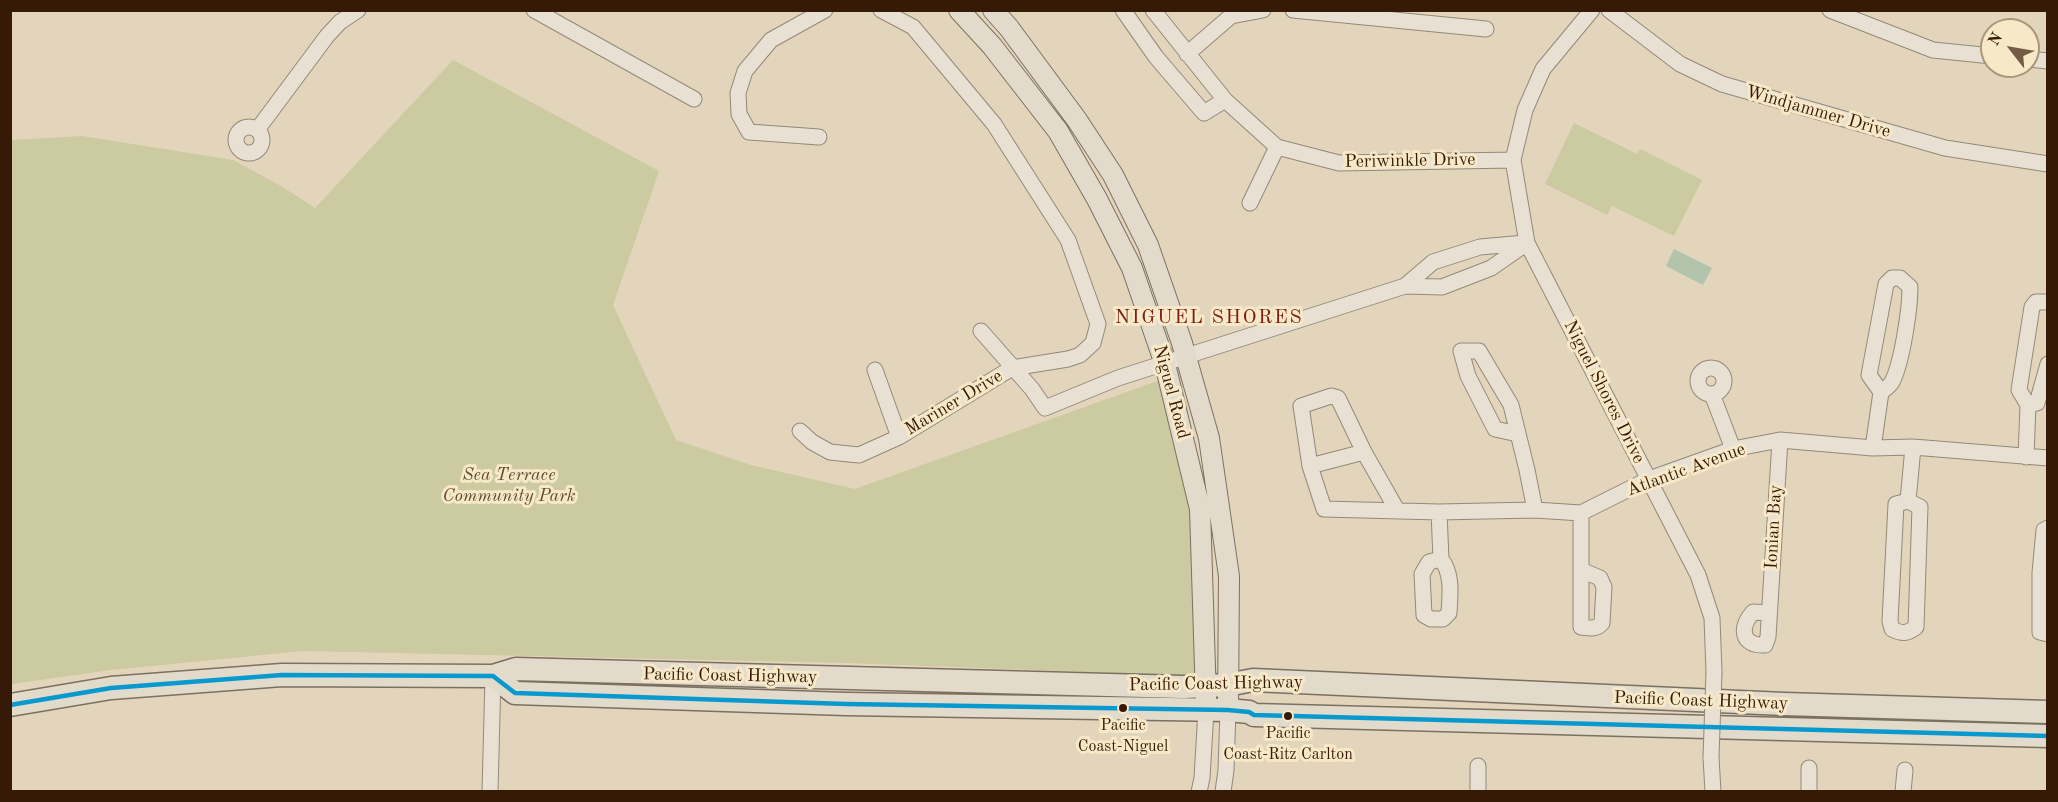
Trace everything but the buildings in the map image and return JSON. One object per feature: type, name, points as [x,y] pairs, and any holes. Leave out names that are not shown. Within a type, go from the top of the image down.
[{"type":"highway","name":"Pacific Coast Highway","points":[[10,705],[111,688],[271,676],[493,676],[516,669],[1217,686],[1253,680],[1772,704],[2048,712]]},
{"type":"highway","name":"Pacific Coast Highway","points":[[493,676],[515,693],[846,704],[1217,710],[1249,712],[1254,715],[2048,736]]},
{"type":"main road","name":"Niguel Road","points":[[958,10],[992,46],[1058,131],[1132,268],[1165,364],[1200,510],[1217,686]]},
{"type":"main road","name":"Niguel Road","points":[[993,10],[1077,120],[1113,175],[1148,245],[1186,356],[1209,438],[1229,576],[1217,686]]},
{"type":"main road","points":[[1217,686],[1217,710]]},
{"type":"street","points":[[257,130],[327,36],[340,22],[358,10]]},
{"type":"street","points":[[534,10],[694,99]]},
{"type":"street","points":[[819,137],[749,132],[739,114],[738,93],[746,71],[771,40],[796,17],[825,10]]},
{"type":"street","points":[[881,10],[913,27],[994,124],[1068,240],[1098,324],[1093,343],[1080,355],[1012,368],[981,331]]},
{"type":"street","points":[[1123,10],[1156,57],[1204,113],[1226,100]]},
{"type":"street","name":"Periwinkle Drive","points":[[1154,10],[1226,100],[1277,147],[1339,163],[1513,160]]},
{"type":"street","points":[[1187,54],[1231,16],[1263,10]]},
{"type":"street","points":[[1293,10],[1486,29]]},
{"type":"street","name":"Niguel Shores Drive","points":[[1592,10],[1543,69],[1525,110],[1513,160],[1527,243],[1698,576],[1712,618],[1713,792]]},
{"type":"street","name":"Windjammer Drive","points":[[1609,10],[1680,64],[1722,84],[1945,148],[2048,164]]},
{"type":"street","points":[[1830,10],[1933,50],[1980,55]]},
{"type":"street","points":[[1250,203],[1277,147]]},
{"type":"street","name":"Mariner Drive","points":[[1405,286],[1433,262],[1480,247],[1527,243]]},
{"type":"street","name":"Mariner Drive","points":[[800,431],[812,442],[830,452],[859,455],[899,436],[1012,368],[1045,408],[1118,378],[1405,286],[1442,287],[1491,268],[1527,243]]},
{"type":"street","points":[[1873,448],[1881,392],[1869,375],[1886,284],[1892,278],[1900,278],[1910,287],[1910,310],[1895,375],[1890,385],[1881,392]]},
{"type":"street","points":[[2025,457],[2028,405],[2019,390],[2032,307],[2036,302],[2048,302]]},
{"type":"street","points":[[1518,434],[1495,429],[1468,376],[1461,351],[1479,351],[1511,405],[1527,470],[1534,510]]},
{"type":"street","points":[[2028,405],[2037,404],[2048,364]]},
{"type":"street","points":[[875,370],[899,436]]},
{"type":"street","points":[[1712,394],[1733,449]]},
{"type":"street","points":[[1396,510],[1338,399],[1334,396],[1301,406],[1310,466],[1324,509],[1439,512],[1534,510],[1581,513],[1581,570]]},
{"type":"street","name":"Atlantic Avenue","points":[[1581,513],[1649,479],[1733,449],[1780,440],[1873,448],[1913,447],[2048,458]]},
{"type":"street","name":"Ionian Bay","points":[[1769,613],[1780,440]]},
{"type":"street","points":[[1908,501],[1913,447]]},
{"type":"street","points":[[1310,466],[1364,452]]},
{"type":"street","points":[[1908,501],[1920,507],[1916,627],[1908,633],[1900,633],[1892,629],[1890,621],[1896,504],[1908,501]]},
{"type":"street","points":[[1439,512],[1441,559]]},
{"type":"street","points":[[2048,528],[2044,530],[2040,573],[2040,632],[2048,634]]},
{"type":"street","points":[[490,792],[493,676]]},
{"type":"street","points":[[1199,792],[1217,710]]},
{"type":"street","points":[[1217,710],[1228,736],[1223,792]]},
{"type":"street","points":[[1478,766],[1478,792]]},
{"type":"street","points":[[1809,768],[1809,792]]},
{"type":"street","points":[[1903,792],[1905,770]]},
{"type":"green space","name":"Sea Terrace Community Park","points":[[453,60],[659,171],[613,305],[676,440],[751,465],[855,489],[1163,379],[1190,482],[1197,676],[846,663],[303,651],[111,670],[11,684],[11,140],[82,136],[233,160],[281,186],[315,208]]},
{"type":"green space","points":[[1574,123],[1637,154],[1640,149],[1702,180],[1674,236],[1612,206],[1607,215],[1545,184]]},
{"type":"shaded area","points":[[1674,249],[1712,268],[1703,285],[1666,266]]},
{"type":"transit line","points":[[10,705],[111,688],[282,675],[493,676],[515,693],[846,704],[1228,710],[1249,712],[1254,715],[2048,736]]},
{"type":"place","name":"Pacific Coast-Niguel","points":[[1123,708]]},
{"type":"place","name":"Pacific Coast-Ritz Carlton","points":[[1288,716]]},
{"type":"district","name":"NIGUEL SHORES","points":[[1209,318]]}]
